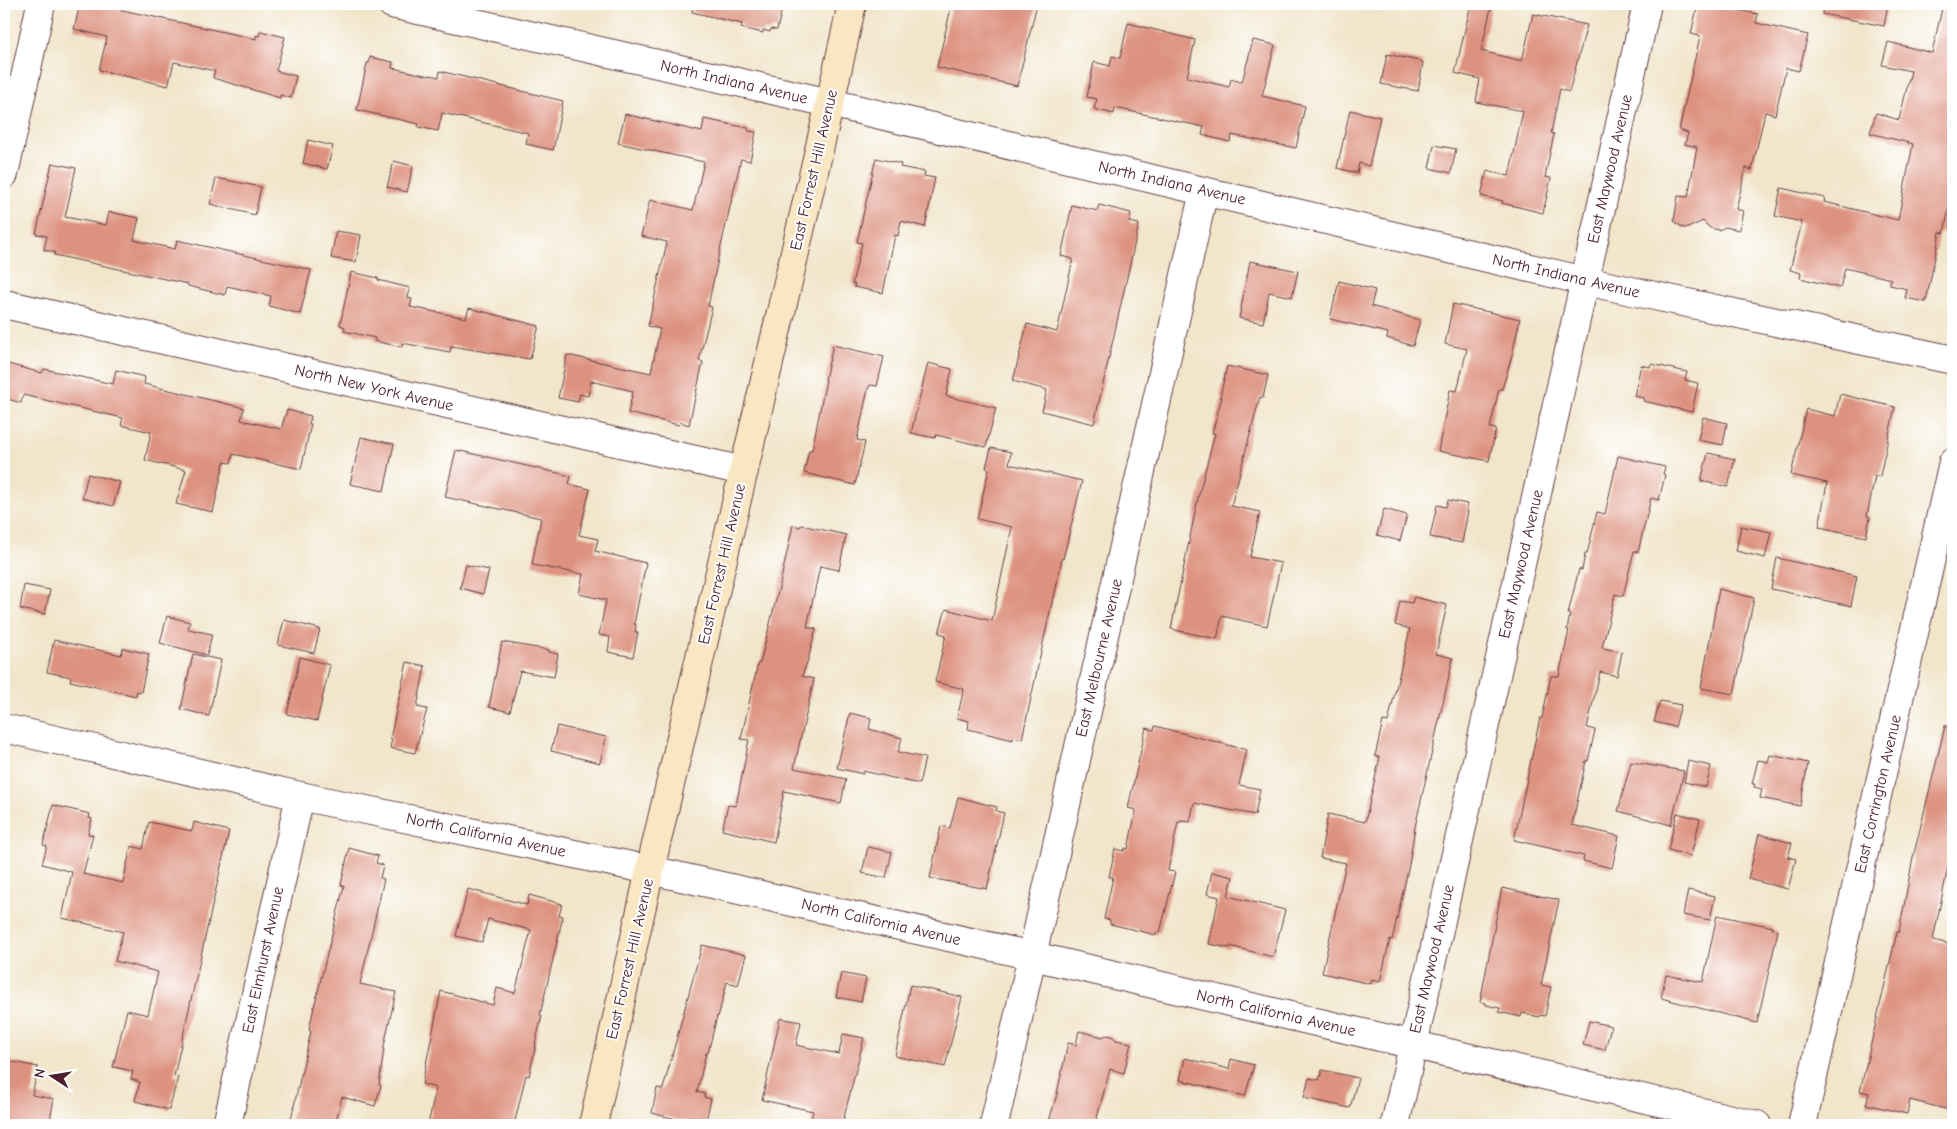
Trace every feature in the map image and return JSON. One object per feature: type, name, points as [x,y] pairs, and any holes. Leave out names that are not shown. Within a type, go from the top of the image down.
[{"type":"main road","name":"East Forrest Hill Avenue","points":[[593,1125],[650,870],[852,4]]},
{"type":"street","points":[[4,174],[41,4]]},
{"type":"street","name":"North Indiana Avenue","points":[[392,4],[830,104],[1585,281],[1953,360]]},
{"type":"street","name":"East Maywood Avenue","points":[[1395,1125],[1647,4]]},
{"type":"street","name":"East Melbourne Avenue","points":[[994,1125],[1204,191]]},
{"type":"street","name":"North New York Avenue","points":[[4,304],[744,471]]},
{"type":"street","name":"East Corrington Avenue","points":[[1802,1125],[1953,462]]},
{"type":"street","name":"North California Avenue","points":[[4,728],[300,796],[650,870],[1033,956],[1757,1125]]},
{"type":"street","name":"East Elmhurst Avenue","points":[[227,1125],[300,796]]},
{"type":"building","points":[[80,4],[114,4],[113,8],[256,39],[256,35],[259,36],[260,31],[285,37],[276,71],[296,76],[291,98],[280,95],[280,98],[213,78],[215,71],[174,62],[168,86],[99,70],[107,37],[74,29]]},
{"type":"building","points":[[693,4],[783,4],[777,30],[771,29],[770,32],[763,30],[763,33],[741,28],[742,24],[692,12]]},
{"type":"building","points":[[952,4],[1037,4],[1017,86],[937,67]]},
{"type":"building","points":[[1471,4],[1492,4],[1481,51],[1522,61],[1533,14],[1587,25],[1569,92],[1560,89],[1551,133],[1554,134],[1545,177],[1551,178],[1543,213],[1481,196],[1487,171],[1509,176],[1523,111],[1476,102],[1480,79],[1455,73]]},
{"type":"building","points":[[1708,4],[1758,14],[1756,23],[1808,35],[1799,71],[1786,68],[1775,115],[1765,112],[1752,170],[1746,168],[1736,209],[1743,211],[1739,230],[1725,227],[1719,230],[1710,228],[1703,221],[1688,228],[1683,228],[1674,221],[1678,196],[1688,197],[1697,147],[1685,144],[1688,133],[1679,130],[1700,36],[1691,34],[1697,8],[1706,10]]},
{"type":"building","points":[[1823,4],[1888,4],[1884,26],[1822,14]]},
{"type":"building","points":[[1943,4],[1953,4],[1953,188],[1944,233],[1940,232],[1926,302],[1905,298],[1907,289],[1890,285],[1891,279],[1845,268],[1840,288],[1800,278],[1801,273],[1790,270],[1802,222],[1775,216],[1781,188],[1825,198],[1824,202],[1898,220],[1913,144],[1870,133],[1876,113],[1899,120],[1911,71],[1882,65],[1888,42],[1932,53]]},
{"type":"building","points":[[1128,23],[1195,40],[1187,77],[1229,87],[1231,79],[1242,82],[1253,40],[1275,45],[1262,96],[1305,106],[1296,148],[1232,135],[1230,142],[1202,135],[1204,127],[1115,108],[1114,114],[1094,109],[1097,99],[1087,97],[1094,62],[1110,66],[1112,56],[1120,58]]},
{"type":"building","points":[[1387,54],[1423,62],[1418,91],[1381,84]]},
{"type":"building","points":[[370,57],[393,62],[392,68],[439,77],[440,71],[563,101],[553,150],[526,144],[528,133],[442,113],[438,131],[418,127],[419,124],[357,110]]},
{"type":"building","points":[[1350,110],[1380,117],[1369,166],[1359,163],[1357,173],[1337,168]]},
{"type":"building","points":[[625,114],[702,132],[704,119],[748,128],[749,131],[756,132],[750,161],[741,159],[718,259],[708,306],[712,307],[699,361],[703,362],[689,425],[680,422],[679,425],[628,413],[633,391],[591,381],[588,396],[580,394],[578,402],[558,398],[567,355],[651,373],[660,329],[648,326],[667,242],[641,236],[650,200],[693,210],[704,162],[618,143]]},
{"type":"building","points":[[308,140],[333,146],[327,169],[303,163]]},
{"type":"building","points":[[1434,145],[1456,149],[1451,173],[1429,168]]},
{"type":"building","points":[[876,158],[901,164],[900,167],[925,172],[924,176],[935,178],[925,227],[901,221],[898,236],[895,235],[883,293],[854,287],[855,284],[852,284],[862,243],[857,242]]},
{"type":"building","points":[[394,161],[413,166],[407,192],[387,187]]},
{"type":"building","points":[[52,163],[76,168],[65,217],[106,225],[109,212],[139,218],[134,240],[175,249],[177,240],[311,270],[300,314],[269,306],[271,296],[227,286],[225,295],[188,286],[188,284],[54,255],[55,252],[44,250],[47,236],[36,234]]},
{"type":"building","points":[[216,178],[261,187],[255,215],[210,204]]},
{"type":"building","points":[[1072,205],[1097,211],[1099,205],[1131,213],[1129,222],[1139,224],[1094,424],[1042,411],[1047,390],[1013,381],[1027,324],[1057,332],[1073,259],[1061,256]]},
{"type":"building","points":[[336,231],[361,235],[356,262],[331,258]]},
{"type":"building","points":[[1250,261],[1298,271],[1292,297],[1269,292],[1263,323],[1239,318]]},
{"type":"building","points":[[351,272],[410,288],[408,298],[412,299],[410,307],[466,318],[469,308],[539,326],[530,359],[451,346],[450,352],[402,343],[402,347],[374,341],[375,338],[344,331],[345,327],[340,325]]},
{"type":"building","points":[[1339,281],[1375,290],[1371,306],[1420,320],[1413,346],[1387,338],[1388,333],[1330,319]]},
{"type":"building","points":[[1453,304],[1520,319],[1511,359],[1502,389],[1499,389],[1490,428],[1496,429],[1489,461],[1438,451],[1450,390],[1457,391],[1467,349],[1445,344]]},
{"type":"building","points":[[833,345],[884,357],[877,386],[870,385],[868,389],[857,440],[865,442],[855,485],[804,473],[809,450],[812,450]]},
{"type":"building","points":[[4,363],[42,373],[44,369],[113,384],[116,370],[145,377],[144,384],[244,408],[241,420],[281,429],[287,410],[311,416],[301,469],[233,454],[231,463],[224,462],[213,512],[176,504],[186,470],[145,460],[151,432],[121,425],[123,418],[23,395],[21,403],[4,398]]},
{"type":"building","points":[[928,363],[952,369],[946,396],[996,408],[986,447],[936,435],[935,438],[911,433]]},
{"type":"building","points":[[1651,364],[1687,372],[1685,380],[1698,383],[1692,412],[1643,401],[1644,398],[1634,396],[1641,365],[1650,367]]},
{"type":"building","points":[[1227,366],[1268,375],[1263,398],[1260,397],[1231,506],[1260,512],[1250,557],[1281,563],[1267,626],[1222,616],[1217,639],[1171,629],[1198,498],[1215,433],[1212,433],[1222,397],[1220,397]]},
{"type":"building","points":[[1840,394],[1895,407],[1880,476],[1875,476],[1867,516],[1870,517],[1866,537],[1819,527],[1827,483],[1791,475],[1806,409],[1835,416]]},
{"type":"building","points":[[1703,417],[1727,423],[1723,445],[1698,440]]},
{"type":"building","points":[[361,437],[394,444],[384,491],[350,484]]},
{"type":"building","points":[[991,448],[1011,452],[1009,464],[1082,481],[1062,558],[1022,739],[1013,737],[1013,740],[968,729],[969,721],[957,718],[964,689],[935,682],[946,635],[939,633],[946,609],[992,621],[1012,527],[977,519],[989,469],[986,468]]},
{"type":"building","points":[[456,450],[571,476],[569,484],[590,489],[579,535],[598,539],[595,551],[646,563],[634,624],[636,624],[635,632],[638,632],[633,657],[608,652],[610,637],[599,635],[606,600],[579,594],[583,574],[532,565],[541,518],[445,497]]},
{"type":"building","points":[[1708,453],[1735,459],[1728,487],[1701,481]]},
{"type":"building","points":[[1618,456],[1665,467],[1663,474],[1665,475],[1659,500],[1651,498],[1638,552],[1634,551],[1623,596],[1615,594],[1602,648],[1622,652],[1617,676],[1600,672],[1587,728],[1595,730],[1572,825],[1619,836],[1612,868],[1583,861],[1584,856],[1514,840],[1551,676],[1559,676],[1569,630],[1567,630],[1570,614],[1568,614],[1579,569],[1582,570],[1597,512],[1605,514]]},
{"type":"building","points":[[88,474],[120,482],[113,506],[82,498]]},
{"type":"building","points":[[1448,500],[1467,504],[1466,511],[1468,511],[1462,543],[1430,537],[1437,505],[1446,507]]},
{"type":"building","points":[[1384,509],[1407,515],[1400,541],[1377,535]]},
{"type":"building","points":[[793,525],[846,535],[839,570],[820,566],[807,627],[816,629],[802,676],[814,679],[794,768],[846,779],[841,803],[784,791],[774,842],[722,830],[728,805],[736,806],[749,740],[741,739]]},
{"type":"building","points":[[1741,526],[1771,532],[1765,558],[1736,551]]},
{"type":"building","points":[[1777,558],[1857,576],[1851,606],[1771,589]]},
{"type":"building","points":[[466,565],[489,570],[483,594],[460,588]]},
{"type":"building","points":[[24,585],[50,590],[45,614],[20,609]]},
{"type":"building","points":[[1719,589],[1754,598],[1734,694],[1701,688]]},
{"type":"building","points":[[1414,597],[1447,605],[1436,654],[1453,658],[1392,940],[1390,939],[1380,982],[1372,980],[1371,984],[1322,973],[1346,863],[1320,858],[1328,814],[1365,822],[1380,757],[1375,756],[1383,721],[1388,722],[1410,629],[1395,625],[1400,601],[1412,603]]},
{"type":"building","points":[[167,616],[190,622],[188,629],[212,634],[207,655],[160,643]]},
{"type":"building","points":[[284,620],[320,629],[314,653],[278,645]]},
{"type":"building","points":[[54,640],[121,655],[123,648],[149,654],[141,692],[137,691],[136,696],[70,681],[71,677],[47,672]]},
{"type":"building","points":[[502,642],[549,650],[549,652],[558,654],[554,677],[520,671],[510,712],[489,707]]},
{"type":"building","points":[[193,654],[221,660],[209,716],[181,709]]},
{"type":"building","points":[[300,657],[330,665],[317,721],[287,714]]},
{"type":"building","points":[[407,662],[425,666],[417,707],[427,709],[415,753],[390,748],[392,739],[390,739]]},
{"type":"building","points":[[1660,701],[1681,705],[1675,727],[1654,722]]},
{"type":"building","points":[[850,713],[871,718],[869,729],[902,738],[898,752],[925,758],[919,784],[863,771],[863,774],[837,768]]},
{"type":"building","points":[[557,726],[606,737],[600,763],[551,751]]},
{"type":"building","points":[[1155,726],[1247,750],[1239,785],[1260,789],[1255,815],[1194,803],[1190,822],[1178,822],[1168,871],[1175,872],[1160,933],[1157,932],[1156,935],[1110,924],[1110,920],[1104,919],[1113,877],[1109,877],[1115,849],[1124,851],[1125,848],[1128,849],[1136,810],[1128,808],[1146,728],[1154,730]]},
{"type":"building","points":[[1945,726],[1953,727],[1953,843],[1933,940],[1953,945],[1953,1111],[1910,1100],[1907,1114],[1866,1104],[1869,1093],[1860,1091],[1897,932],[1899,932],[1913,858]]},
{"type":"building","points":[[1770,755],[1808,763],[1800,806],[1760,798],[1762,789],[1754,787],[1755,784],[1752,784],[1758,760],[1768,762]]},
{"type":"building","points":[[1688,761],[1711,766],[1706,787],[1684,782]]},
{"type":"building","points":[[1631,762],[1684,771],[1671,825],[1618,811]]},
{"type":"building","points":[[958,797],[997,807],[996,811],[1004,813],[987,889],[930,878],[941,826],[950,828]]},
{"type":"building","points":[[53,805],[90,814],[89,818],[92,819],[88,834],[93,835],[83,874],[123,883],[131,846],[143,849],[149,822],[192,831],[194,822],[229,831],[174,1076],[178,1077],[169,1110],[135,1101],[140,1082],[131,1079],[133,1071],[113,1067],[127,1010],[148,1015],[158,972],[115,961],[123,932],[62,918],[72,872],[42,864],[47,846],[43,845]]},
{"type":"building","points":[[1677,813],[1700,819],[1691,856],[1668,850]]},
{"type":"building","points":[[1759,834],[1792,843],[1788,857],[1796,859],[1788,889],[1748,879]]},
{"type":"building","points":[[868,847],[892,852],[886,878],[862,873]]},
{"type":"building","points":[[349,848],[378,856],[376,863],[383,865],[380,878],[384,879],[360,984],[396,992],[385,1041],[379,1085],[381,1086],[375,1106],[342,1097],[335,1125],[295,1125],[296,1120],[291,1119],[311,1031],[309,1030],[314,1007],[344,886],[341,885]]},
{"type":"building","points":[[1212,872],[1233,877],[1228,896],[1285,910],[1273,957],[1230,946],[1229,948],[1209,944],[1219,897],[1207,894]]},
{"type":"building","points":[[1502,888],[1559,900],[1541,985],[1551,987],[1545,1016],[1540,1015],[1539,1017],[1522,1013],[1521,1017],[1499,1012],[1500,1008],[1480,1002]]},
{"type":"building","points":[[468,889],[527,905],[529,895],[562,904],[559,916],[563,916],[540,1015],[542,1016],[536,1044],[529,1076],[526,1075],[514,1125],[428,1125],[436,1088],[422,1084],[441,991],[493,1005],[497,988],[515,993],[531,930],[488,919],[482,942],[456,936]]},
{"type":"building","points":[[1688,890],[1715,896],[1710,920],[1683,915]]},
{"type":"building","points":[[1717,915],[1773,927],[1772,929],[1778,931],[1757,1023],[1661,998],[1666,975],[1703,982]]},
{"type":"building","points":[[702,945],[746,955],[738,985],[727,982],[708,1053],[706,1053],[697,1092],[705,1094],[704,1097],[711,1099],[705,1125],[699,1125],[652,1113],[657,1088],[663,1089]]},
{"type":"building","points":[[841,973],[866,978],[861,1002],[836,997]]},
{"type":"building","points":[[910,985],[962,997],[945,1067],[895,1056]]},
{"type":"building","points":[[780,1018],[801,1022],[796,1045],[839,1054],[843,1034],[864,1038],[842,1125],[810,1125],[813,1111],[762,1100]]},
{"type":"building","points":[[1589,1021],[1611,1026],[1605,1050],[1583,1045]]},
{"type":"building","points":[[1079,1031],[1103,1037],[1106,1035],[1112,1036],[1116,1040],[1131,1043],[1124,1073],[1110,1069],[1095,1125],[1069,1125],[1049,1121],[1068,1043],[1076,1045]]},
{"type":"building","points":[[1185,1058],[1229,1069],[1231,1059],[1254,1065],[1245,1096],[1180,1080]]},
{"type":"building","points":[[4,1060],[38,1067],[32,1095],[54,1099],[49,1125],[15,1125],[4,1123]]},
{"type":"building","points":[[1322,1070],[1358,1078],[1350,1108],[1304,1098],[1309,1078],[1319,1080]]}]
